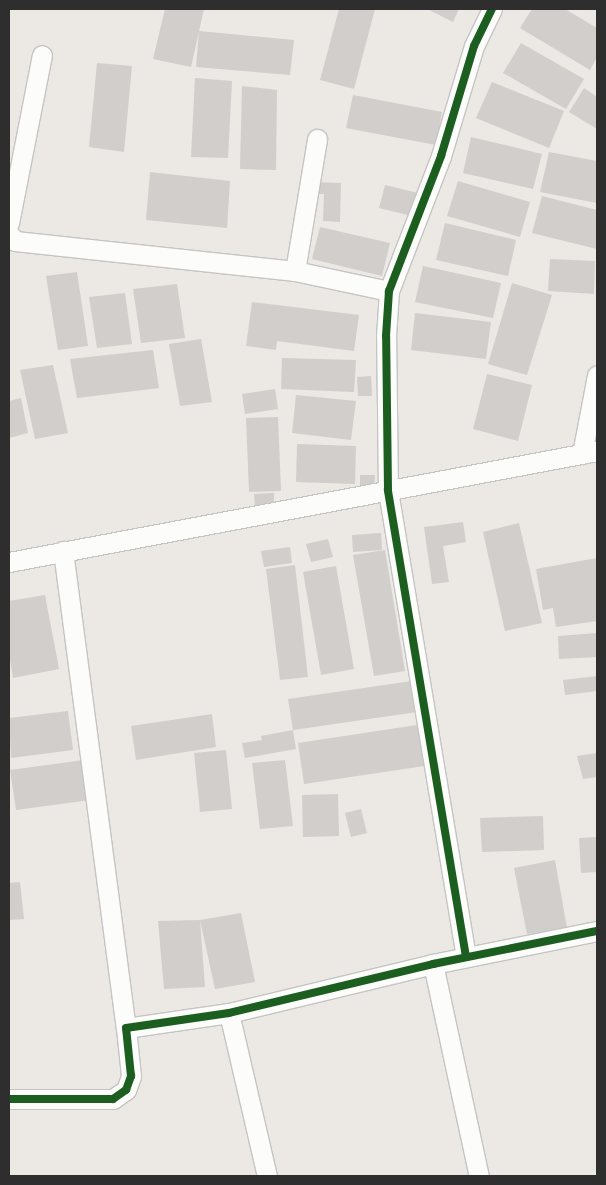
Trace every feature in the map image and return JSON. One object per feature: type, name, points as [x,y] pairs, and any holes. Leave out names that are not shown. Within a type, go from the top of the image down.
[{"type":"street","points":[[466,957],[388,490],[384,397],[389,291],[441,156],[474,46],[492,9]]},
{"type":"street","points":[[9,223],[42,55]]},
{"type":"street","points":[[295,271],[317,140]]},
{"type":"street","points":[[9,234],[15,241],[295,271],[389,291]]},
{"type":"street","points":[[9,562],[590,453],[597,375]]},
{"type":"street","points":[[9,1099],[113,1099],[126,1090],[131,1076],[63,551]]},
{"type":"street","points":[[126,1028],[229,1013],[433,964],[597,931]]},
{"type":"street","points":[[433,964],[479,1176]]},
{"type":"street","points":[[229,1013],[266,1176]]},
{"type":"building","points":[[165,9],[204,9],[191,67],[153,59]]},
{"type":"building","points":[[339,9],[375,9],[354,89],[320,80]]},
{"type":"building","points":[[427,9],[459,9],[453,22]]},
{"type":"building","points":[[532,9],[565,9],[597,28],[597,57],[590,70],[520,28]]},
{"type":"building","points":[[199,31],[294,40],[290,75],[196,67]]},
{"type":"building","points":[[521,43],[584,79],[566,109],[503,73]]},
{"type":"building","points":[[97,63],[132,66],[124,152],[89,147]]},
{"type":"building","points":[[195,78],[232,81],[228,158],[191,157]]},
{"type":"building","points":[[492,82],[564,111],[549,148],[476,118]]},
{"type":"building","points":[[242,86],[277,90],[276,170],[240,169]]},
{"type":"building","points":[[584,88],[597,97],[597,129],[569,112]]},
{"type":"building","points":[[353,95],[442,112],[436,145],[346,128]]},
{"type":"building","points":[[471,137],[542,154],[533,189],[463,173]]},
{"type":"building","points":[[549,152],[597,161],[597,203],[540,192]]},
{"type":"building","points":[[150,172],[230,181],[227,228],[146,220]]},
{"type":"building","points":[[458,181],[530,202],[520,237],[447,216]]},
{"type":"building","points":[[312,182],[341,183],[340,222],[323,221],[324,194],[311,194]]},
{"type":"building","points":[[385,185],[418,193],[412,216],[379,208]]},
{"type":"building","points":[[542,196],[597,210],[597,249],[532,233]]},
{"type":"building","points":[[445,223],[516,240],[508,276],[436,260]]},
{"type":"building","points":[[320,227],[390,243],[382,276],[312,259]]},
{"type":"building","points":[[550,259],[595,261],[594,294],[548,291]]},
{"type":"building","points":[[423,266],[501,283],[493,318],[415,302]]},
{"type":"building","points":[[77,272],[88,346],[58,350],[46,276]]},
{"type":"building","points":[[512,283],[552,295],[527,375],[488,364]]},
{"type":"building","points":[[177,284],[185,338],[141,343],[133,289]]},
{"type":"building","points":[[125,293],[132,344],[97,348],[89,297]]},
{"type":"building","points":[[252,302],[359,315],[354,351],[277,341],[276,350],[246,346]]},
{"type":"building","points":[[415,313],[491,322],[486,359],[411,350]]},
{"type":"building","points":[[201,339],[212,402],[180,406],[169,344]]},
{"type":"building","points":[[153,350],[159,388],[77,398],[70,359]]},
{"type":"building","points":[[282,358],[356,360],[354,392],[281,389]]},
{"type":"building","points":[[53,365],[68,433],[35,439],[20,370]]},
{"type":"building","points":[[487,374],[532,385],[518,441],[473,429]]},
{"type":"building","points":[[371,376],[372,396],[358,396],[357,377]]},
{"type":"building","points":[[275,389],[278,409],[245,414],[242,394]]},
{"type":"building","points":[[296,395],[356,401],[351,440],[292,433]]},
{"type":"building","points":[[21,398],[28,433],[9,438],[9,401]]},
{"type":"building","points":[[278,417],[281,491],[249,492],[246,418]]},
{"type":"building","points":[[297,444],[356,446],[355,484],[296,482]]},
{"type":"building","points":[[360,475],[375,475],[374,488],[360,488]]},
{"type":"building","points":[[274,493],[274,508],[255,508],[254,494]]},
{"type":"building","points":[[463,522],[466,542],[443,546],[449,582],[432,584],[424,527]]},
{"type":"building","points":[[519,523],[542,623],[505,631],[483,532]]},
{"type":"building","points":[[381,533],[382,550],[353,552],[352,535]]},
{"type":"building","points":[[328,539],[333,557],[311,562],[306,544]]},
{"type":"building","points":[[290,547],[292,563],[264,567],[261,551]]},
{"type":"building","points":[[385,550],[405,671],[374,676],[353,555]]},
{"type":"building","points":[[597,558],[597,621],[556,627],[553,608],[543,610],[536,569]]},
{"type":"building","points":[[295,565],[308,677],[280,680],[266,569]]},
{"type":"building","points":[[336,566],[354,669],[321,675],[303,572]]},
{"type":"building","points":[[45,595],[59,669],[13,678],[9,653],[9,601]]},
{"type":"building","points":[[597,633],[597,657],[559,659],[558,636]]},
{"type":"building","points":[[597,676],[597,691],[565,695],[563,680]]},
{"type":"building","points":[[412,681],[417,712],[293,730],[288,699]]},
{"type":"building","points":[[68,711],[73,750],[11,758],[9,718]]},
{"type":"building","points":[[212,714],[216,747],[136,760],[131,726]]},
{"type":"building","points":[[417,725],[424,766],[304,784],[298,743]]},
{"type":"building","points":[[293,730],[296,749],[245,758],[242,743],[262,740],[261,736]]},
{"type":"building","points":[[226,750],[232,809],[200,812],[194,753]]},
{"type":"building","points":[[597,753],[597,777],[583,779],[577,756]]},
{"type":"building","points":[[84,760],[90,800],[16,810],[10,770]]},
{"type":"building","points":[[285,760],[293,826],[260,829],[252,763]]},
{"type":"building","points":[[338,794],[339,836],[303,837],[302,795]]},
{"type":"building","points":[[361,809],[367,833],[351,837],[345,813]]},
{"type":"building","points":[[543,816],[544,850],[482,852],[480,818]]},
{"type":"building","points":[[597,837],[597,872],[581,873],[579,838]]},
{"type":"building","points":[[555,860],[567,928],[527,934],[514,868]]},
{"type":"building","points":[[20,882],[24,919],[9,920],[9,883]]},
{"type":"building","points":[[241,913],[255,982],[215,989],[200,920]]},
{"type":"building","points":[[200,920],[205,987],[164,989],[158,921]]},
{"type":"cycle path","points":[[466,957],[388,490],[386,336],[389,291],[441,156],[474,46],[492,9]]},
{"type":"cycle path","points":[[9,1099],[113,1099],[126,1090],[131,1076],[126,1028],[229,1013],[433,964],[597,931]]}]
